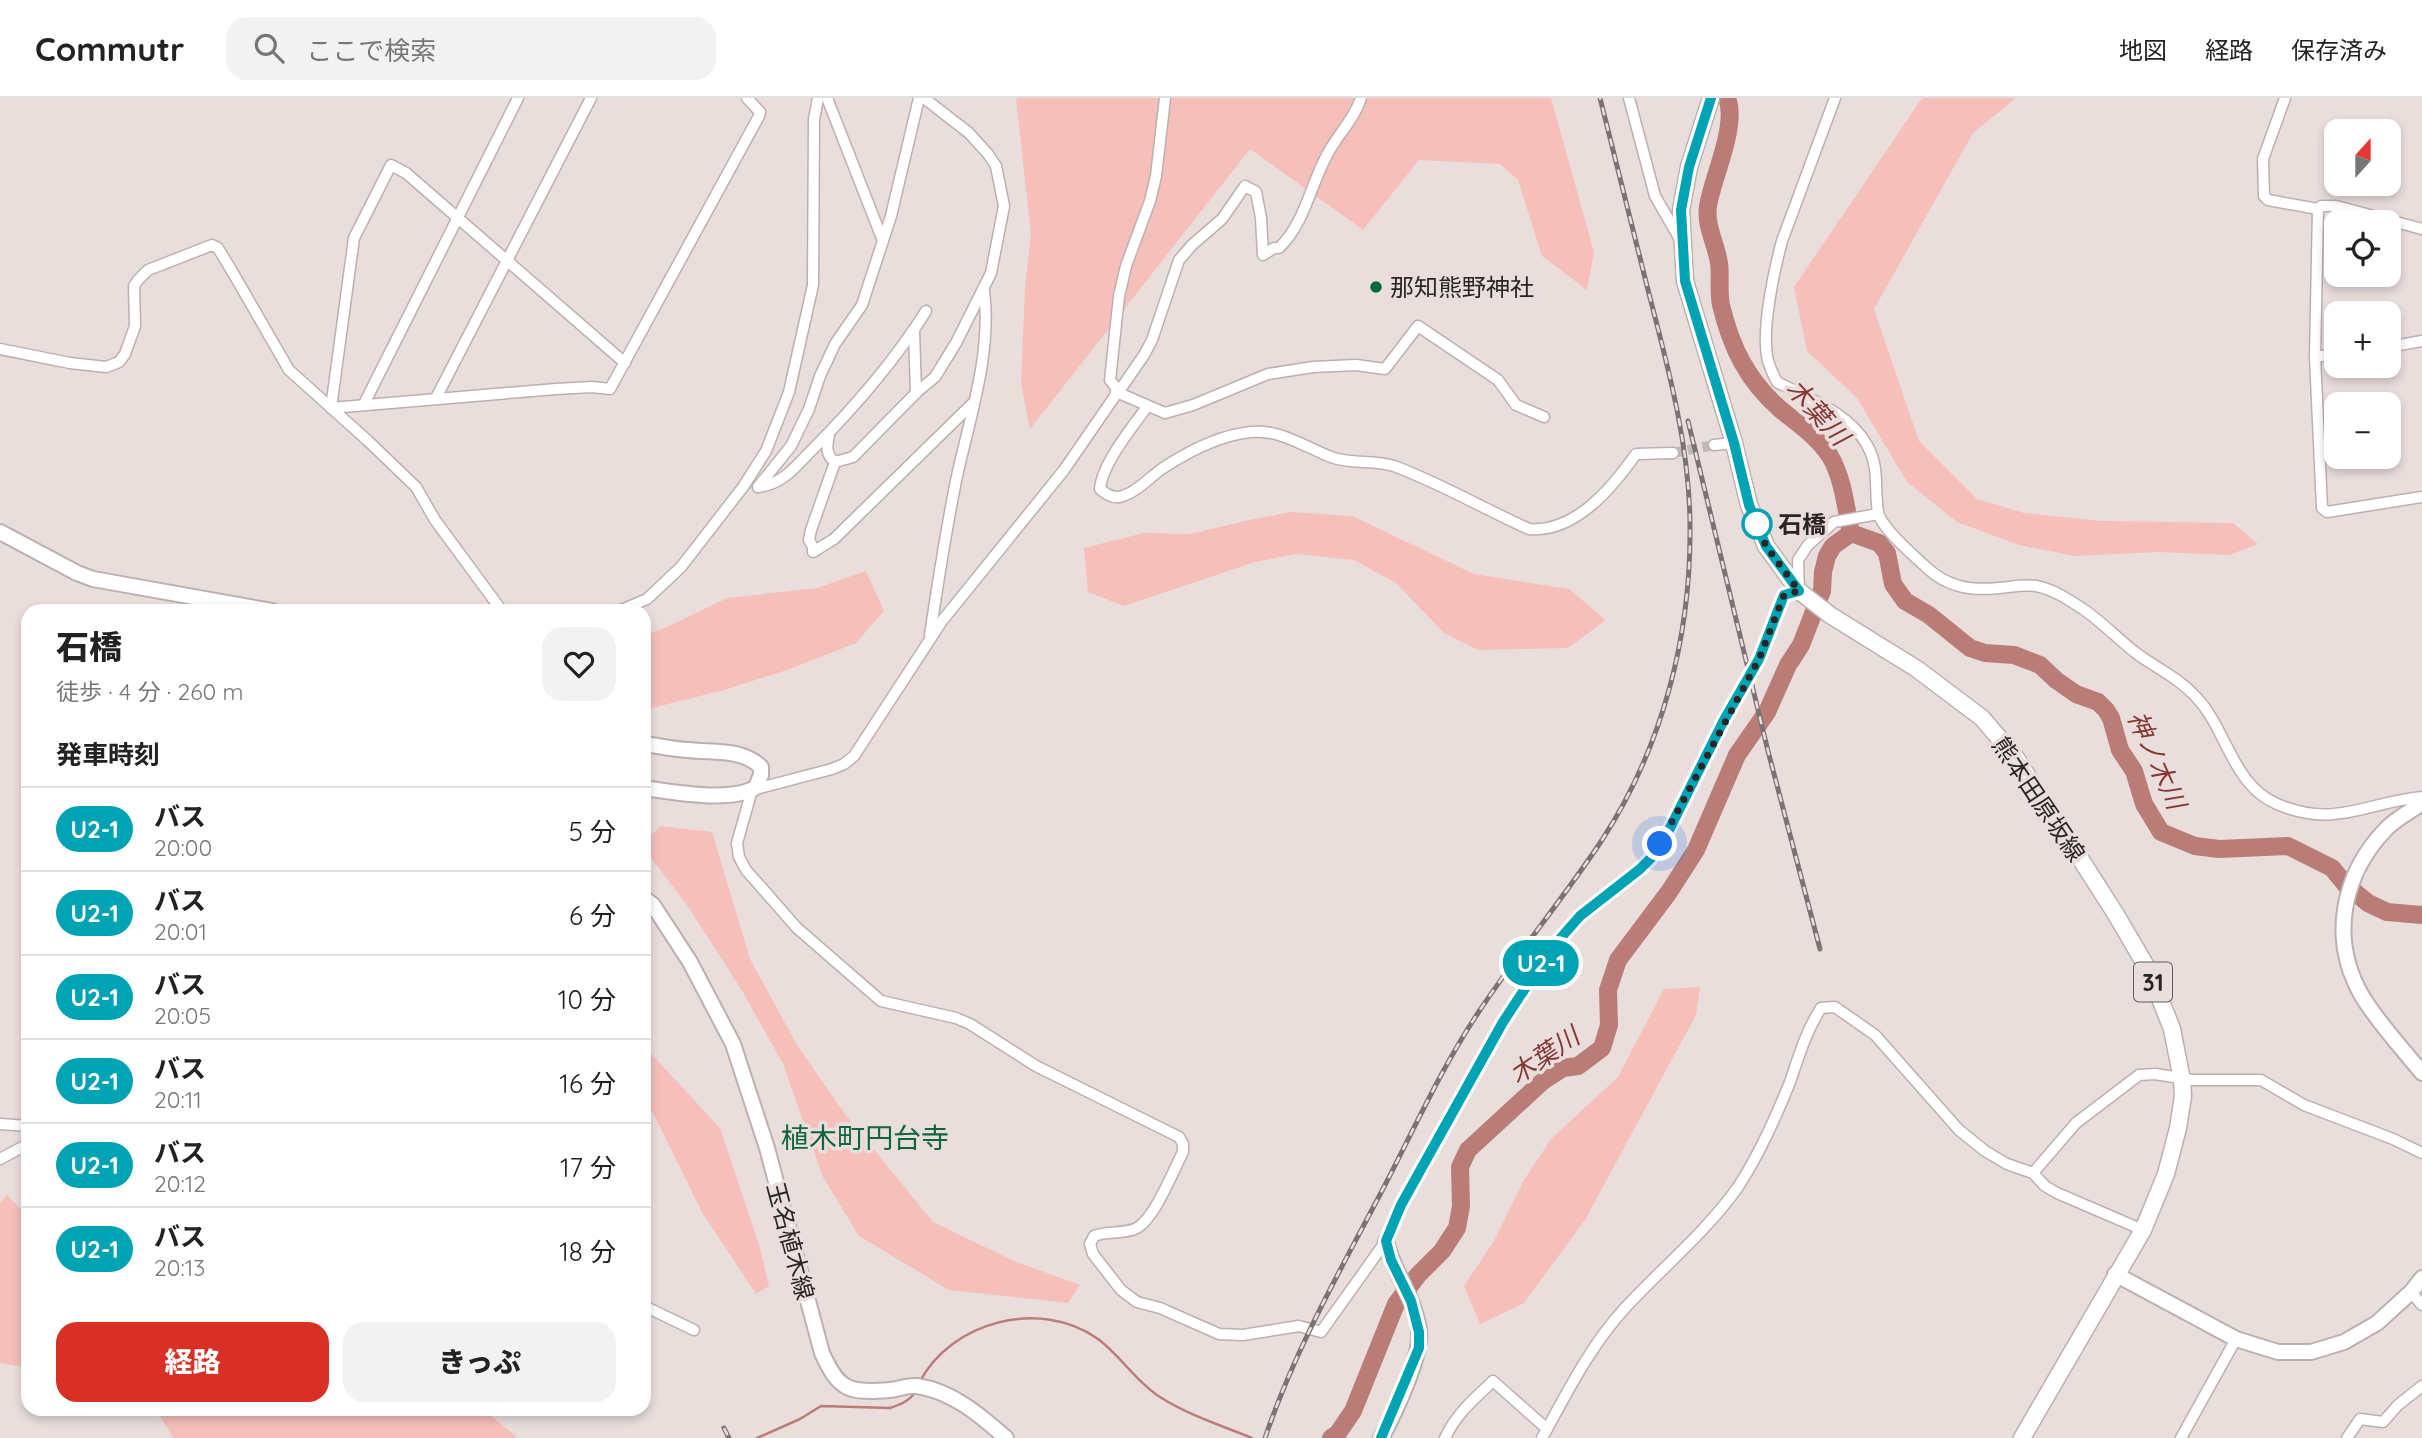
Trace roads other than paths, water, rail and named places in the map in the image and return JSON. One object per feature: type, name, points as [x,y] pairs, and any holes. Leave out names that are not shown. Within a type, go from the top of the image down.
[{"type":"main road","name":"熊本田原坂線","points":[[1709,103],[1689,167],[1681,210],[1685,281],[1734,443],[1749,505],[1766,546],[1804,594],[1830,615],[1955,696],[1982,718],[2016,758],[2115,913],[2148,971],[2172,1029],[2183,1096],[2166,1174],[2143,1230],[2022,1438]]},
{"type":"main road","points":[[0,532],[93,579],[233,604]]},
{"type":"main road","points":[[651,745],[691,751],[725,751],[753,760],[761,767],[761,775],[752,790],[698,795],[651,789]]},
{"type":"main road","points":[[2422,803],[2389,826],[2365,853],[2356,869],[2344,905],[2342,928],[2346,956],[2362,996],[2422,1073]]},
{"type":"main road","name":"玉名植木線","points":[[651,903],[684,951],[733,1044],[766,1148],[822,1353],[834,1378],[841,1385],[853,1390],[890,1390],[915,1386],[943,1393],[964,1405],[1006,1438]]},
{"type":"main road","points":[[1381,1438],[1419,1348],[1419,1332],[1411,1301],[1391,1260],[1386,1241]]},
{"type":"main road","points":[[2115,1274],[2236,1339],[2278,1352],[2311,1352],[2344,1342],[2377,1323],[2411,1292],[2422,1278]]},
{"type":"street","points":[[364,404],[518,98]]},
{"type":"street","points":[[436,398],[591,98]]},
{"type":"street","points":[[331,408],[592,387],[610,389],[761,112],[747,98]]},
{"type":"street","points":[[636,604],[658,591],[681,567],[743,487],[766,451],[789,392],[813,285],[814,120],[818,98]]},
{"type":"street","points":[[827,98],[883,242]]},
{"type":"street","points":[[758,487],[791,446],[835,344],[862,305],[883,242],[922,98],[970,133],[996,166],[1004,206],[991,274],[935,377],[853,457],[835,462]]},
{"type":"street","points":[[1165,98],[1156,176],[1150,201],[1126,266],[1119,296],[1110,380],[1121,394],[1165,413],[1179,411],[1268,374],[1313,367],[1356,365],[1385,369],[1418,326],[1498,380],[1516,405],[1544,417]]},
{"type":"street","points":[[1361,98],[1357,111],[1327,154],[1302,215],[1289,238],[1279,248],[1274,248],[1264,255],[1256,192],[1245,186],[1222,219],[1179,260],[1152,340],[1144,355],[1122,387],[1117,388],[1108,407],[1064,470],[929,639],[854,756],[832,769],[752,790],[737,843],[739,858],[746,870],[797,928],[881,1001],[956,1018],[970,1024],[1036,1066],[1179,1137],[1183,1143],[1183,1152],[1148,1217],[1137,1228],[1094,1236],[1090,1244],[1093,1254],[1121,1290],[1138,1302],[1160,1308],[1219,1334],[1243,1335],[1299,1326],[1321,1332],[1386,1241],[1401,1205],[1503,1022],[1551,949],[1580,916],[1651,858],[1669,830],[1724,720],[1759,659],[1784,595],[1804,594],[1798,560],[1808,545],[1834,522],[1878,514]]},
{"type":"street","points":[[1629,98],[1655,196],[1681,242]]},
{"type":"street","points":[[1835,98],[1815,147],[1776,263],[1766,337],[1767,358],[1777,382],[1833,412],[1855,429],[1867,444],[1877,470],[1878,514],[1894,536],[1943,582],[1960,588],[2036,586],[2064,596],[2087,612],[2196,697],[2247,781],[2264,799],[2303,813],[2325,815],[2346,814],[2396,799],[2422,797]]},
{"type":"street","points":[[2285,98],[2263,159],[2264,196],[2268,200],[2314,206],[2318,209]]},
{"type":"street","points":[[331,408],[354,238],[391,165],[406,173],[625,363]]},
{"type":"street","points":[[2318,209],[2322,206],[2336,206],[2422,229]]},
{"type":"street","points":[[2318,209],[2315,357],[2322,508],[2327,512],[2422,497]]},
{"type":"street","points":[[0,349],[106,367],[119,362],[125,355],[135,326],[134,286],[138,280],[148,270],[212,245],[218,248],[289,370],[416,487],[435,520],[497,604]]},
{"type":"street","points":[[929,639],[950,510],[973,404],[985,332],[984,291]]},
{"type":"street","points":[[743,487],[773,484],[784,477],[829,433],[914,330],[926,311]]},
{"type":"street","points":[[914,330],[916,393]]},
{"type":"street","points":[[2401,345],[2422,341]]},
{"type":"street","points":[[2315,357],[2324,356]]},
{"type":"street","points":[[835,462],[811,530],[809,540],[813,552],[834,539],[973,404]]},
{"type":"street","points":[[1147,407],[1112,458],[1100,483],[1100,489],[1108,495],[1118,497],[1133,491],[1187,454],[1223,438],[1251,432],[1273,432],[1334,458],[1349,462],[1376,461],[1393,466],[1529,529],[1539,530],[1575,517],[1618,479],[1636,454],[1673,453]]},
{"type":"street","points":[[829,433],[827,449],[835,462]]},
{"type":"street","points":[[1714,445],[1734,443]]},
{"type":"street","points":[[1445,1438],[1452,1422],[1462,1410],[1493,1381],[1545,1434],[1577,1375],[1624,1310],[1715,1217],[1738,1186],[1770,1127],[1790,1082],[1803,1041],[1821,1008],[1835,1007],[1868,1029],[1959,1130],[1985,1151],[2007,1164],[2033,1173],[2045,1186],[2057,1193],[2143,1230]]},
{"type":"street","points":[[2033,1173],[2076,1123],[2139,1075],[2155,1074],[2182,1080],[2261,1080],[2304,1105],[2422,1153]]},
{"type":"street","points":[[0,1124],[21,1126]]},
{"type":"street","points":[[0,1159],[21,1148]]},
{"type":"street","points":[[2411,1292],[2422,1305]]},
{"type":"street","points":[[651,1309],[694,1330]]},
{"type":"street","points":[[2181,1438],[2236,1339]]},
{"type":"street","points":[[2347,1438],[2360,1419],[2383,1422],[2398,1405],[2422,1386]]},
{"type":"waterway","name":"木葉川","points":[[1331,1438],[1338,1433],[1353,1411],[1396,1304],[1418,1275],[1442,1251],[1457,1228],[1461,1206],[1460,1167],[1468,1150],[1543,1081],[1563,1068],[1578,1066],[1602,1048],[1609,1025],[1608,990],[1618,960],[1669,892],[1696,850],[1737,755],[1767,712],[1788,665],[1801,645],[1822,591],[1827,556],[1833,546],[1851,533],[1841,483],[1830,456],[1813,436],[1780,409],[1758,386],[1735,349],[1725,320],[1720,300],[1718,256],[1707,213],[1727,136],[1730,109],[1727,98]]},
{"type":"waterway","name":"神ノ木川","points":[[1851,533],[1879,543],[1887,553],[1893,584],[1905,601],[1929,615],[1970,648],[1985,653],[2014,655],[2040,665],[2076,694],[2098,702],[2111,718],[2120,750],[2134,771],[2144,804],[2161,832],[2195,846],[2219,849],[2288,846],[2332,868],[2346,885],[2368,903],[2387,912],[2422,915]]},
{"type":"waterway","points":[[919,1383],[934,1362],[952,1344],[974,1331],[999,1322],[1050,1320],[1075,1327],[1098,1339],[1143,1384],[1171,1403],[1252,1438]]},
{"type":"waterway","points":[[757,1438],[800,1419],[821,1406],[890,1408],[901,1404],[915,1392]]},
{"type":"tunnel","points":[[1673,453],[1714,445]]},
{"type":"railway","points":[[1265,1438],[1290,1373],[1320,1310],[1440,1076],[1478,1013],[1587,862],[1623,805],[1641,768],[1669,690],[1685,609],[1689,568],[1690,527],[1686,467],[1670,378],[1600,98]]},
{"type":"railway","points":[[1688,421],[1768,751],[1820,949]]},
{"type":"railway","points":[[724,1428],[729,1438]]},
{"type":"place","name":"那知熊野神社","points":[[1376,287]]},
{"type":"place","name":"石橋","points":[[1757,524]]},
{"type":"district","name":"植木町円台寺","points":[[865,1137]]}]
